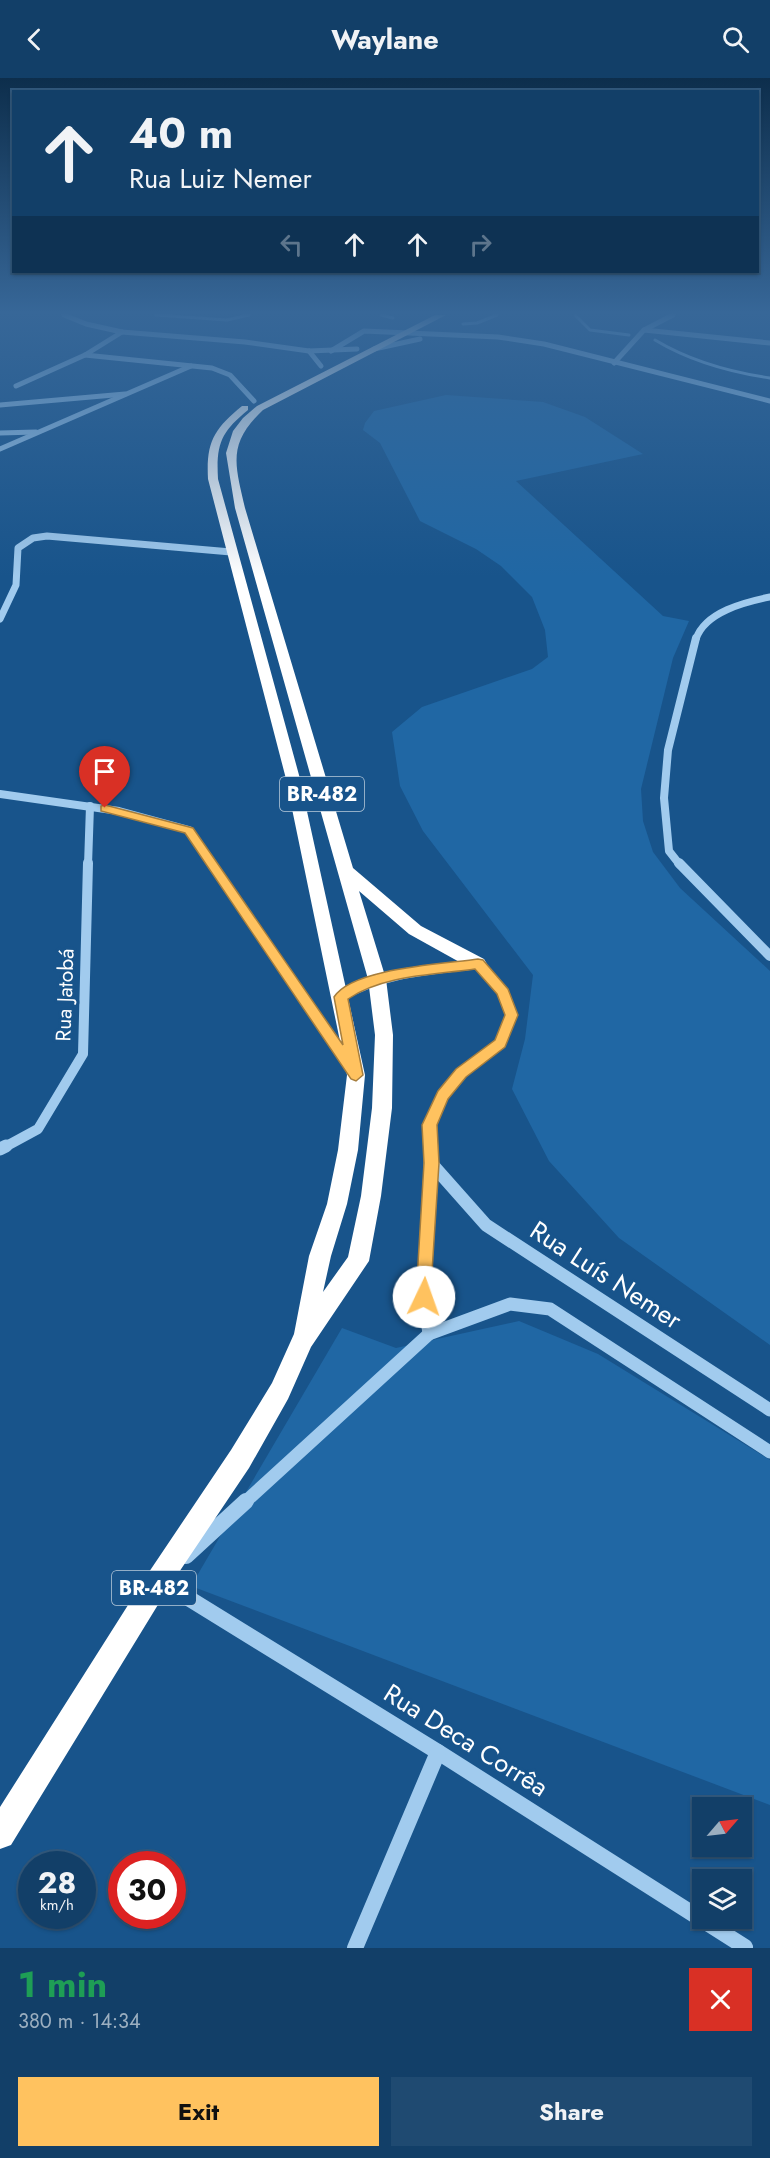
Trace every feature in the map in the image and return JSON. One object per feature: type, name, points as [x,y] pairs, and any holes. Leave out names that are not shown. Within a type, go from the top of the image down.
[{"type":"highway","name":"BR-482","points":[[252,402],[220,429],[214,439],[211,457],[231,552],[292,775],[356,1075],[348,1150],[337,1204],[320,1256],[303,1339]]},
{"type":"highway","name":"BR-482","points":[[0,1834],[158,1581],[240,1459],[280,1391],[303,1339],[358,1261],[361,1250],[371,1196],[382,1108],[384,1035],[377,979],[240,508],[230,455],[232,438],[238,427],[269,402]]},
{"type":"highway","points":[[220,508],[240,508]]},
{"type":"highway","points":[[250,623],[274,620]]},
{"type":"highway","points":[[292,775],[323,797]]},
{"type":"highway","points":[[347,871],[415,930],[478,964]]},
{"type":"street","points":[[0,405],[31,402]]},
{"type":"street","points":[[0,449],[113,402]]},
{"type":"street","points":[[0,433],[43,432]]},
{"type":"street","points":[[0,619],[10,605],[17,583],[18,548],[33,538],[47,536],[231,552]]},
{"type":"street","points":[[770,597],[748,601],[718,614],[698,635],[668,750],[664,798],[669,851],[688,875],[770,956]]},
{"type":"street","points":[[0,794],[119,810],[189,830],[356,1075]]},
{"type":"street","name":"Rua Jatobá","points":[[0,1149],[38,1129],[83,1054],[90,806]]},
{"type":"street","points":[[340,997],[357,986],[377,979],[478,964],[503,992],[512,1015],[501,1043],[461,1073],[443,1095],[430,1125],[431,1163],[424,1297],[429,1334]]},
{"type":"street","name":"Rua Luís Nemer","points":[[431,1163],[486,1226],[770,1410]]},
{"type":"street","points":[[158,1581],[429,1334],[510,1304],[550,1309],[770,1452]]},
{"type":"street","name":"Rua Deca Corrêa","points":[[158,1581],[438,1752],[745,1947]]},
{"type":"street","points":[[355,1948],[438,1752]]},
{"type":"shaded area","points":[[413,402],[544,402],[585,417],[643,454],[516,481],[663,616],[689,621],[673,658],[641,789],[643,821],[653,852],[680,888],[770,971],[770,1345],[619,1238],[549,1161],[512,1089],[525,1039],[533,975],[423,831],[400,786],[392,732],[422,707],[532,669],[548,657],[545,630],[532,597],[501,566],[476,549],[420,521],[380,443],[363,430],[374,411]]},
{"type":"shaded area","points":[[519,1321],[598,1354],[770,1460],[770,1805],[191,1586],[342,1328],[396,1348]]},
{"type":"route","points":[[105,808],[189,830],[356,1075],[340,997],[357,986],[377,979],[478,964],[503,992],[512,1015],[501,1043],[461,1073],[443,1095],[430,1125],[431,1163],[424,1297]]}]
